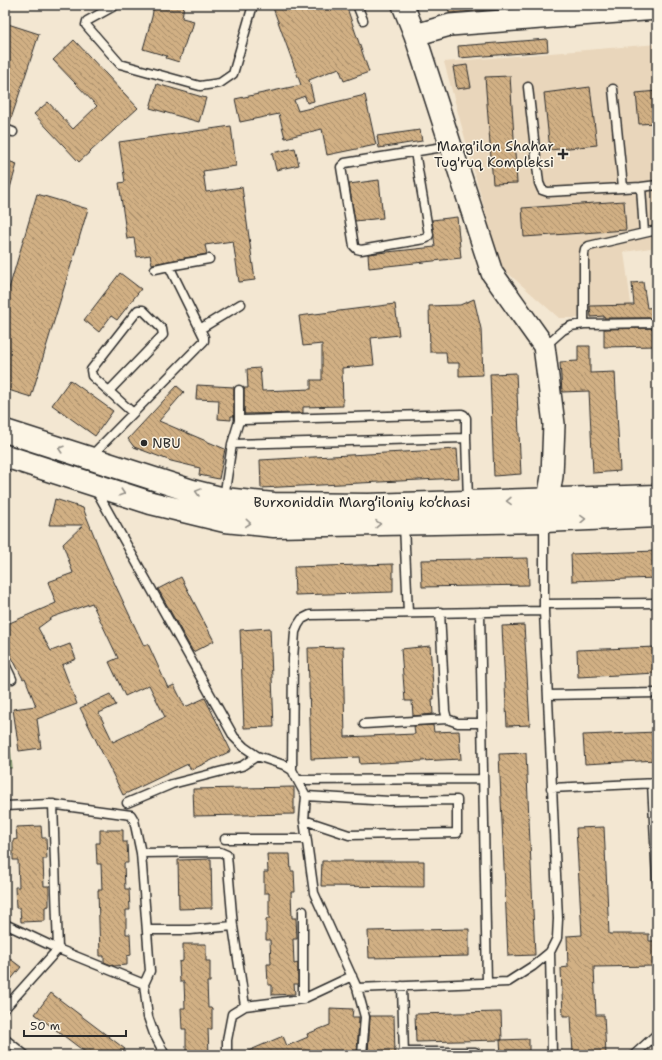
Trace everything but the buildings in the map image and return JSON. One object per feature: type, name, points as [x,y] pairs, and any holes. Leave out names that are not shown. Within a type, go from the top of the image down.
[{"type":"main road","name":"Burxoniddin Marg’iloniy ko’chasi","points":[[5,431],[159,481],[224,499],[274,504],[368,505],[657,496]]},
{"type":"main road","name":"Burxoniddin Marg’iloniy ko’chasi","points":[[5,456],[151,503],[225,521],[274,526],[544,521],[657,516]]},
{"type":"main road","points":[[544,521],[548,500]]},
{"type":"street","points":[[403,5],[415,35],[492,273],[544,346],[554,424],[552,476],[548,500]]},
{"type":"street","points":[[415,35],[450,25],[657,9]]},
{"type":"lane","points":[[116,5],[87,21],[86,25],[120,64],[200,86],[220,83],[234,74],[253,5]]},
{"type":"lane","points":[[357,5],[363,20]]},
{"type":"lane","points":[[528,87],[539,183],[542,190],[548,192],[657,185]]},
{"type":"lane","points":[[612,89],[623,188]]},
{"type":"lane","points":[[415,152],[429,235],[424,239],[361,250],[357,249],[354,246],[341,167],[342,164],[451,146]]},
{"type":"lane","points":[[641,187],[644,232]]},
{"type":"lane","points":[[584,324],[585,249],[589,246],[657,230]]},
{"type":"lane","points":[[155,269],[209,259]]},
{"type":"lane","points":[[89,458],[204,340],[204,337],[169,266]]},
{"type":"lane","points":[[200,329],[241,304]]},
{"type":"lane","points":[[109,391],[163,335],[162,329],[143,310],[138,310],[91,370],[92,376],[133,413]]},
{"type":"lane","points":[[544,346],[563,330],[571,326],[584,324],[657,323]]},
{"type":"lane","points":[[224,499],[232,444],[239,421],[239,390]]},
{"type":"lane","points":[[239,421],[462,414],[466,418],[468,502]]},
{"type":"lane","points":[[232,444],[466,438]]},
{"type":"lane","points":[[92,484],[234,737],[244,747],[257,756],[284,765],[292,770],[306,796],[304,820],[314,893],[357,988],[365,1017],[362,1055]]},
{"type":"lane","points":[[357,988],[508,982],[533,966],[550,952],[557,938],[558,919],[544,608],[544,521]]},
{"type":"lane","points":[[404,524],[408,613]]},
{"type":"lane","points":[[292,770],[293,659],[295,632],[302,619],[310,615],[480,612],[657,603]]},
{"type":"lane","points":[[440,612],[445,711],[447,719]]},
{"type":"lane","points":[[480,612],[487,983]]},
{"type":"lane","points":[[5,664],[12,679]]},
{"type":"lane","points":[[548,695],[657,693]]},
{"type":"lane","points":[[364,724],[447,719],[458,723],[482,722]]},
{"type":"lane","points":[[127,803],[172,784],[242,766],[257,756]]},
{"type":"lane","points":[[298,780],[483,779]]},
{"type":"lane","points":[[551,788],[654,783],[657,880]]},
{"type":"lane","points":[[304,820],[350,835],[457,834],[458,800],[389,801],[306,796]]},
{"type":"lane","points":[[5,806],[53,804],[131,815],[134,820],[141,853],[150,971],[144,984],[148,1017],[154,1034],[165,1055]]},
{"type":"lane","points":[[5,1008],[58,949],[53,804]]},
{"type":"lane","points":[[225,839],[306,839]]},
{"type":"lane","points":[[141,853],[220,852],[226,855],[245,1006]]},
{"type":"lane","points":[[303,911],[303,999]]},
{"type":"lane","points":[[5,924],[58,949],[144,984]]},
{"type":"lane","points":[[147,930],[190,930],[234,926]]},
{"type":"lane","points":[[550,952],[552,1055]]},
{"type":"lane","points":[[227,1055],[227,1040],[232,1014],[245,1006],[303,999],[352,976]]},
{"type":"lane","points":[[402,986],[404,1054],[475,1052],[479,1055]]},
{"type":"lane","points":[[634,1055],[657,1034]]},
{"type":"lane","points":[[5,1039],[25,1055]]},
{"type":"shaded area","name":"Marg'ilon Shahar Tug'ruq Kompleksi","points":[[657,44],[657,247],[624,252],[633,318],[559,318],[500,266],[444,62]]},
{"type":"green space","points":[[5,691],[12,768],[5,768]]},
{"type":"place","name":"Marg'ilon Shahar Tug'ruq Kompleksi","points":[[563,154]]},
{"type":"place","name":"NBU","points":[[144,443]]}]
